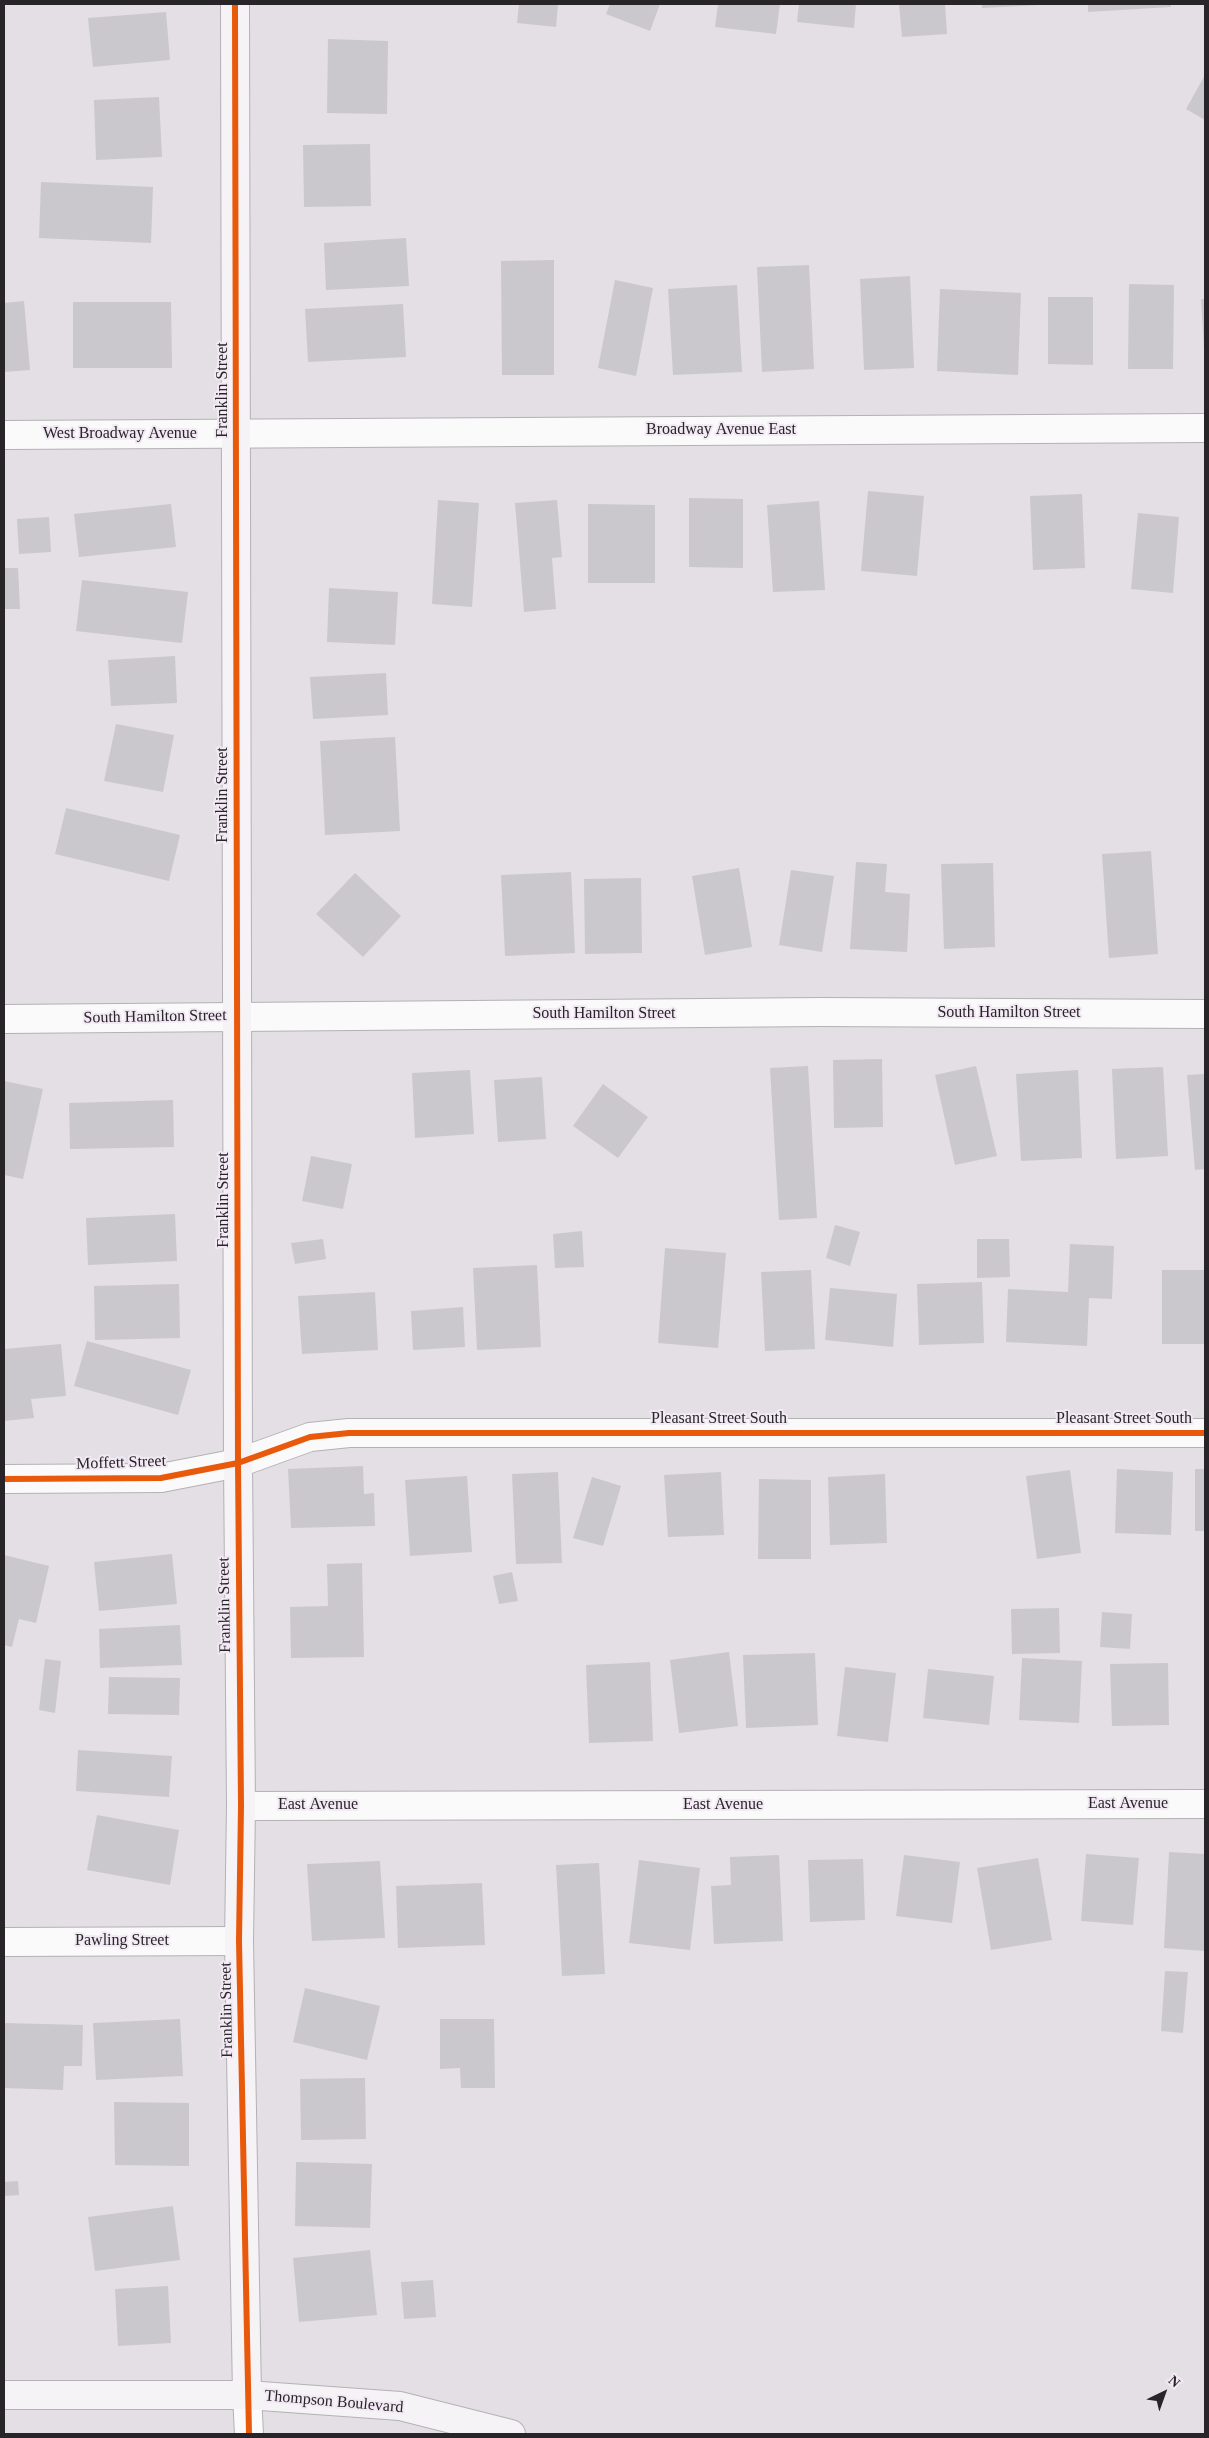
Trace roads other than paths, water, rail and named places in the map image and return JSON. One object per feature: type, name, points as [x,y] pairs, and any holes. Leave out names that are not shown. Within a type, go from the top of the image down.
[{"type":"street","name":"Franklin Street","points":[[235,4],[238,1463],[241,1806],[239,1941],[247,2395]]},
{"type":"street","name":"Broadway Avenue East","points":[[237,433],[1205,428]]},
{"type":"street","name":"West Broadway Avenue","points":[[4,434],[237,433]]},
{"type":"street","name":"South Hamilton Street","points":[[4,1019],[811,1012],[1205,1014]]},
{"type":"street","name":"Pleasant Street South","points":[[238,1463],[310,1437],[349,1433],[1205,1433]]},
{"type":"street","name":"Moffett Street","points":[[4,1479],[161,1478],[238,1463]]},
{"type":"street","name":"East Avenue","points":[[241,1806],[1205,1804]]},
{"type":"street","name":"Pawling Street","points":[[4,1942],[239,1941]]},
{"type":"street","name":"Thompson Boulevard","points":[[4,2396],[247,2395],[400,2406],[511,2434]]},
{"type":"street","points":[[247,2395],[248,2434]]}]
